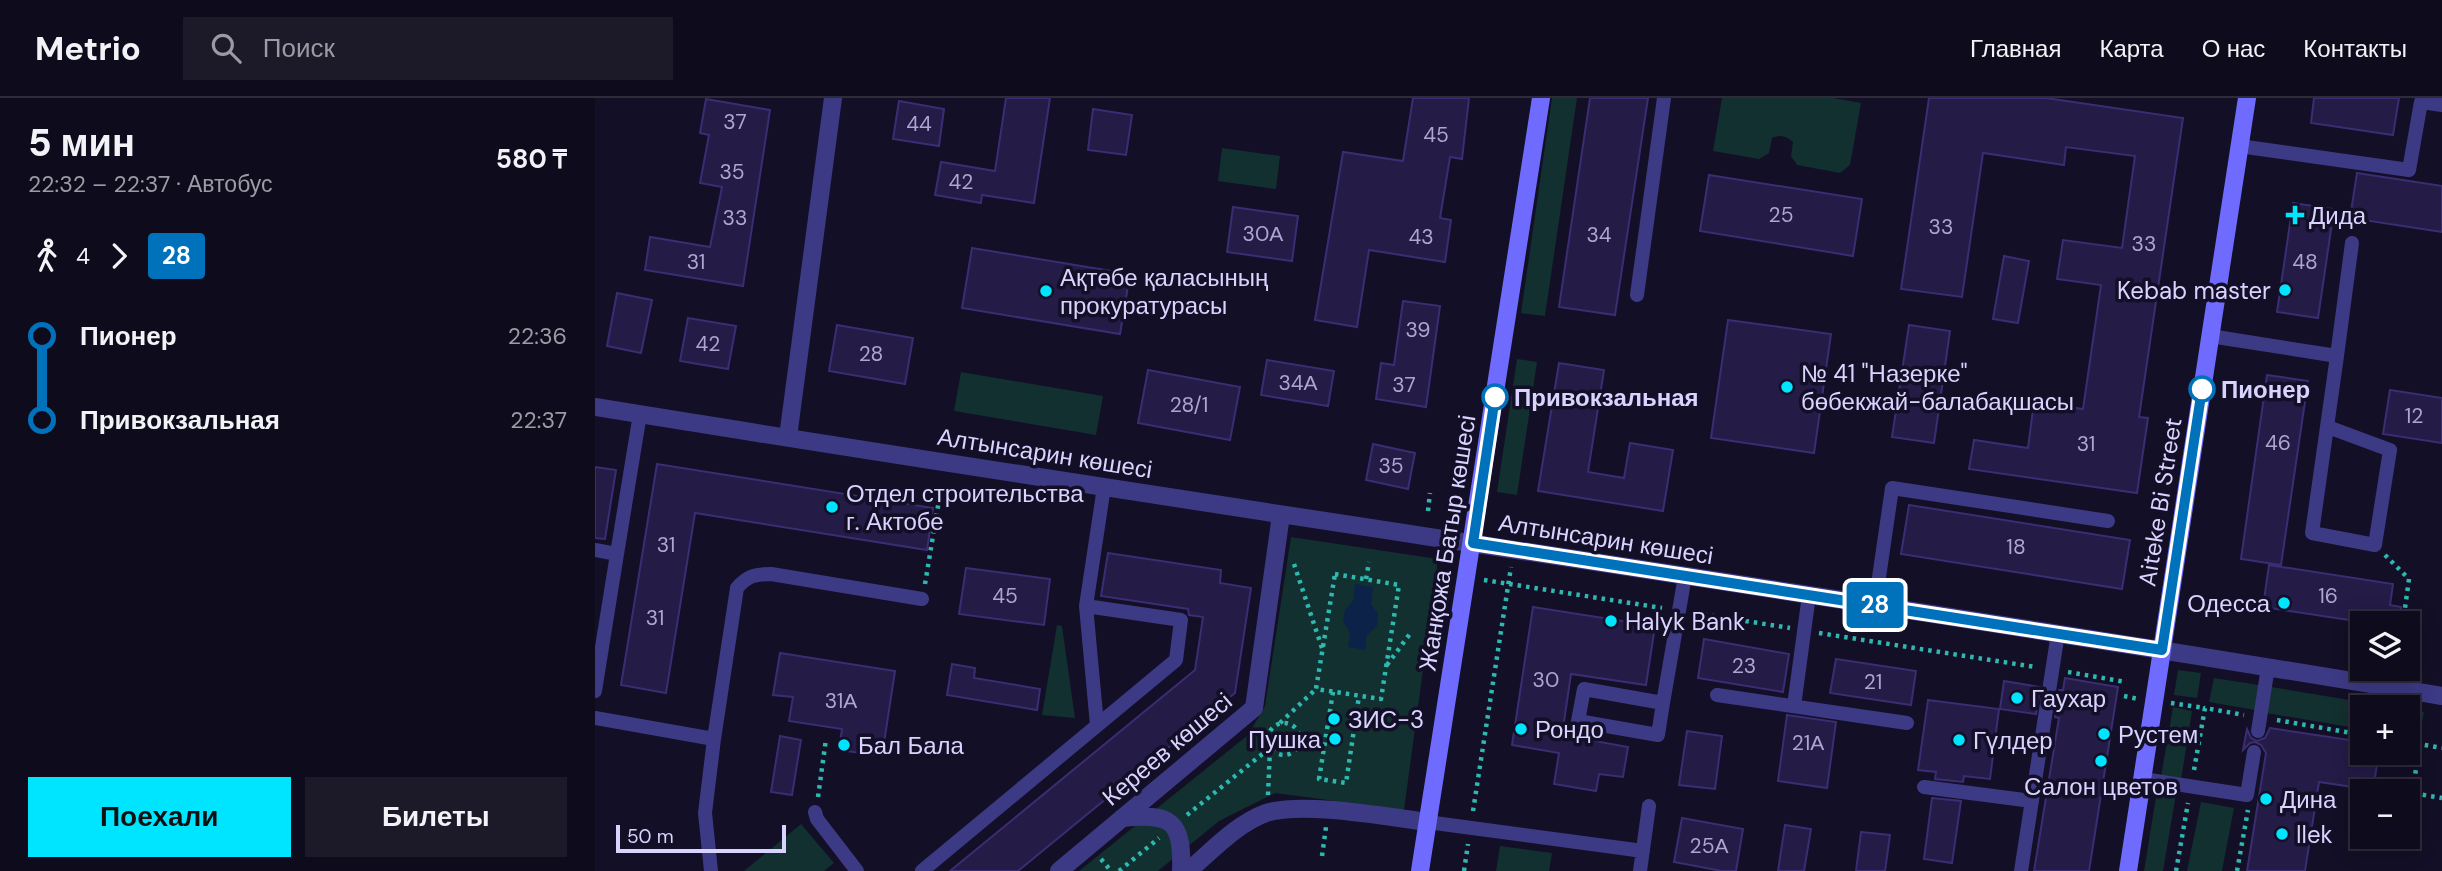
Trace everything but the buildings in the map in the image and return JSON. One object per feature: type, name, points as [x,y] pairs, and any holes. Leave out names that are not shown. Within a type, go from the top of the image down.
[{"type":"street","points":[[788,437],[834,98]]},
{"type":"street","name":"Жанқожа Батыр көшесі","points":[[1420,871],[1541,98]]},
{"type":"street","name":"Aiteke Bi Street","points":[[2128,871],[2247,98]]},
{"type":"street","name":"Алтынсарин көшесі","points":[[595,407],[2058,633],[2442,696]]},
{"type":"street","name":"Кереев көшесі","points":[[1059,871],[1254,708],[1282,515]]},
{"type":"street","points":[[1188,871],[1245,823],[1268,812],[1318,809],[1427,822]]},
{"type":"street","points":[[1122,818],[1160,817],[1174,826],[1181,839],[1181,871]]},
{"type":"lane","points":[[1636,295],[1664,98]]},
{"type":"lane","points":[[2239,146],[2409,170],[2421,102],[2442,105]]},
{"type":"lane","points":[[2328,427],[2390,450],[2375,545],[2312,533],[2353,243]]},
{"type":"lane","points":[[2210,336],[2337,356]]},
{"type":"lane","points":[[595,691],[600,625],[617,554],[641,414]]},
{"type":"lane","points":[[1097,725],[1086,606],[1104,487]]},
{"type":"lane","points":[[1875,605],[1892,488],[2108,521]]},
{"type":"lane","points":[[595,550],[617,554]]},
{"type":"lane","points":[[712,871],[705,813],[737,588],[745,579],[757,574],[771,574],[922,599]]},
{"type":"lane","points":[[1663,703],[1584,689],[1578,721],[1658,735],[1685,576]]},
{"type":"lane","points":[[1794,706],[1809,595]]},
{"type":"lane","points":[[922,871],[1176,660],[1181,620],[1086,606]]},
{"type":"lane","points":[[2021,871],[2058,633]]},
{"type":"lane","points":[[2258,731],[2269,667]]},
{"type":"lane","points":[[1717,695],[1907,723]]},
{"type":"lane","points":[[595,718],[714,738]]},
{"type":"lane","points":[[2143,779],[2247,795],[2254,752]]},
{"type":"lane","points":[[1924,787],[2032,801]]},
{"type":"lane","points":[[1640,871],[1649,806]]},
{"type":"lane","points":[[815,812],[851,869]]},
{"type":"lane","points":[[1427,822],[1643,851]]},
{"type":"path","points":[[1428,511],[1430,493]]},
{"type":"path","points":[[922,599],[940,494]]},
{"type":"path","points":[[2375,545],[2409,579],[2405,611]]},
{"type":"path","points":[[1464,871],[1513,549]]},
{"type":"path","points":[[1294,562],[1322,649]]},
{"type":"path","points":[[1366,579],[1369,562]]},
{"type":"path","points":[[1268,812],[1271,747],[1269,735],[1271,730],[1316,689],[1335,574],[1399,585],[1381,699],[1316,689]]},
{"type":"path","points":[[1482,579],[1508,584]]},
{"type":"path","points":[[1386,666],[1412,631]]},
{"type":"path","points":[[1333,692],[1319,779],[1346,783],[1359,696]]},
{"type":"path","points":[[1271,747],[1276,752],[1286,754],[1299,746],[1299,736],[1294,727],[1279,724]]},
{"type":"path","points":[[815,812],[826,738]]},
{"type":"path","points":[[2420,745],[2442,748]]},
{"type":"path","points":[[1119,871],[1271,747]]},
{"type":"path","points":[[2417,765],[2412,793],[2442,798]]},
{"type":"path","points":[[2237,871],[2248,805]]},
{"type":"path","points":[[1098,856],[1111,871]]},
{"type":"green space","points":[[1552,98],[1577,98],[1545,316],[1521,313]]},
{"type":"green space","points":[[1722,98],[1833,98],[1861,103],[1850,165],[1840,173],[1797,165],[1791,156],[1793,142],[1781,136],[1772,138],[1769,153],[1759,159],[1713,151]]},
{"type":"green space","points":[[1222,148],[1280,156],[1276,189],[1218,181]]},
{"type":"green space","points":[[1517,359],[1537,362],[1517,495],[1497,492]]},
{"type":"green space","points":[[961,372],[1103,396],[1096,435],[954,411]]},
{"type":"green space","points":[[1291,537],[1438,559],[1404,810],[1275,793],[1219,821],[1158,871],[1079,871],[1248,735],[1265,706]]},
{"type":"green space","points":[[1057,625],[1062,626],[1075,718],[1042,715]]},
{"type":"green space","points":[[2178,670],[2201,673],[2197,698],[2174,695]]},
{"type":"green space","points":[[2214,678],[2259,685],[2255,710],[2209,702]]},
{"type":"green space","points":[[2271,687],[2350,700],[2350,727],[2266,713]]},
{"type":"green space","points":[[2173,707],[2192,711],[2181,780],[2161,777]]},
{"type":"green space","points":[[2420,712],[2424,712],[2420,734]]},
{"type":"green space","points":[[2157,791],[2176,794],[2163,871],[2144,871]]},
{"type":"green space","points":[[2201,802],[2234,808],[2222,871],[2187,871]]},
{"type":"green space","points":[[801,824],[834,863],[824,871],[744,871]]},
{"type":"green space","points":[[1500,846],[1552,853],[1549,871],[1496,871]]},
{"type":"water","points":[[1355,584],[1373,587],[1371,604],[1378,614],[1377,626],[1367,635],[1365,650],[1348,647],[1350,633],[1343,621],[1345,610],[1353,601]]},
{"type":"bus line","name":"28","points":[[1495,397],[1473,543],[2162,650],[2202,389]]},
{"type":"place","name":"Дида","points":[[2295,215]]},
{"type":"place","name":"Kebab master","points":[[2285,290]]},
{"type":"place","name":"Ақтөбе қаласының прокуратурасы","points":[[1046,291]]},
{"type":"place","name":"№ 41 \"Назерке\" бөбекжай-балабақшасы","points":[[1787,387]]},
{"type":"place","name":"Пионер","points":[[2202,389]]},
{"type":"place","name":"Привокзальная","points":[[1495,397]]},
{"type":"place","name":"Отдел строительства г. Актобе","points":[[832,507]]},
{"type":"place","name":"Одесса","points":[[2284,603]]},
{"type":"place","name":"Halyk Bank","points":[[1611,621]]},
{"type":"place","name":"Гаухар","points":[[2017,698]]},
{"type":"place","name":"ЗИС-3","points":[[1334,719]]},
{"type":"place","name":"Рондо","points":[[1521,729]]},
{"type":"place","name":"Рустем","points":[[2104,734]]},
{"type":"place","name":"Пушка","points":[[1335,739]]},
{"type":"place","name":"Гүлдер","points":[[1959,740]]},
{"type":"place","name":"Бал Бала","points":[[844,745]]},
{"type":"place","name":"Салон цветов","points":[[2101,761]]},
{"type":"place","name":"Дина","points":[[2266,799]]},
{"type":"place","name":"Ilek","points":[[2282,834]]}]
